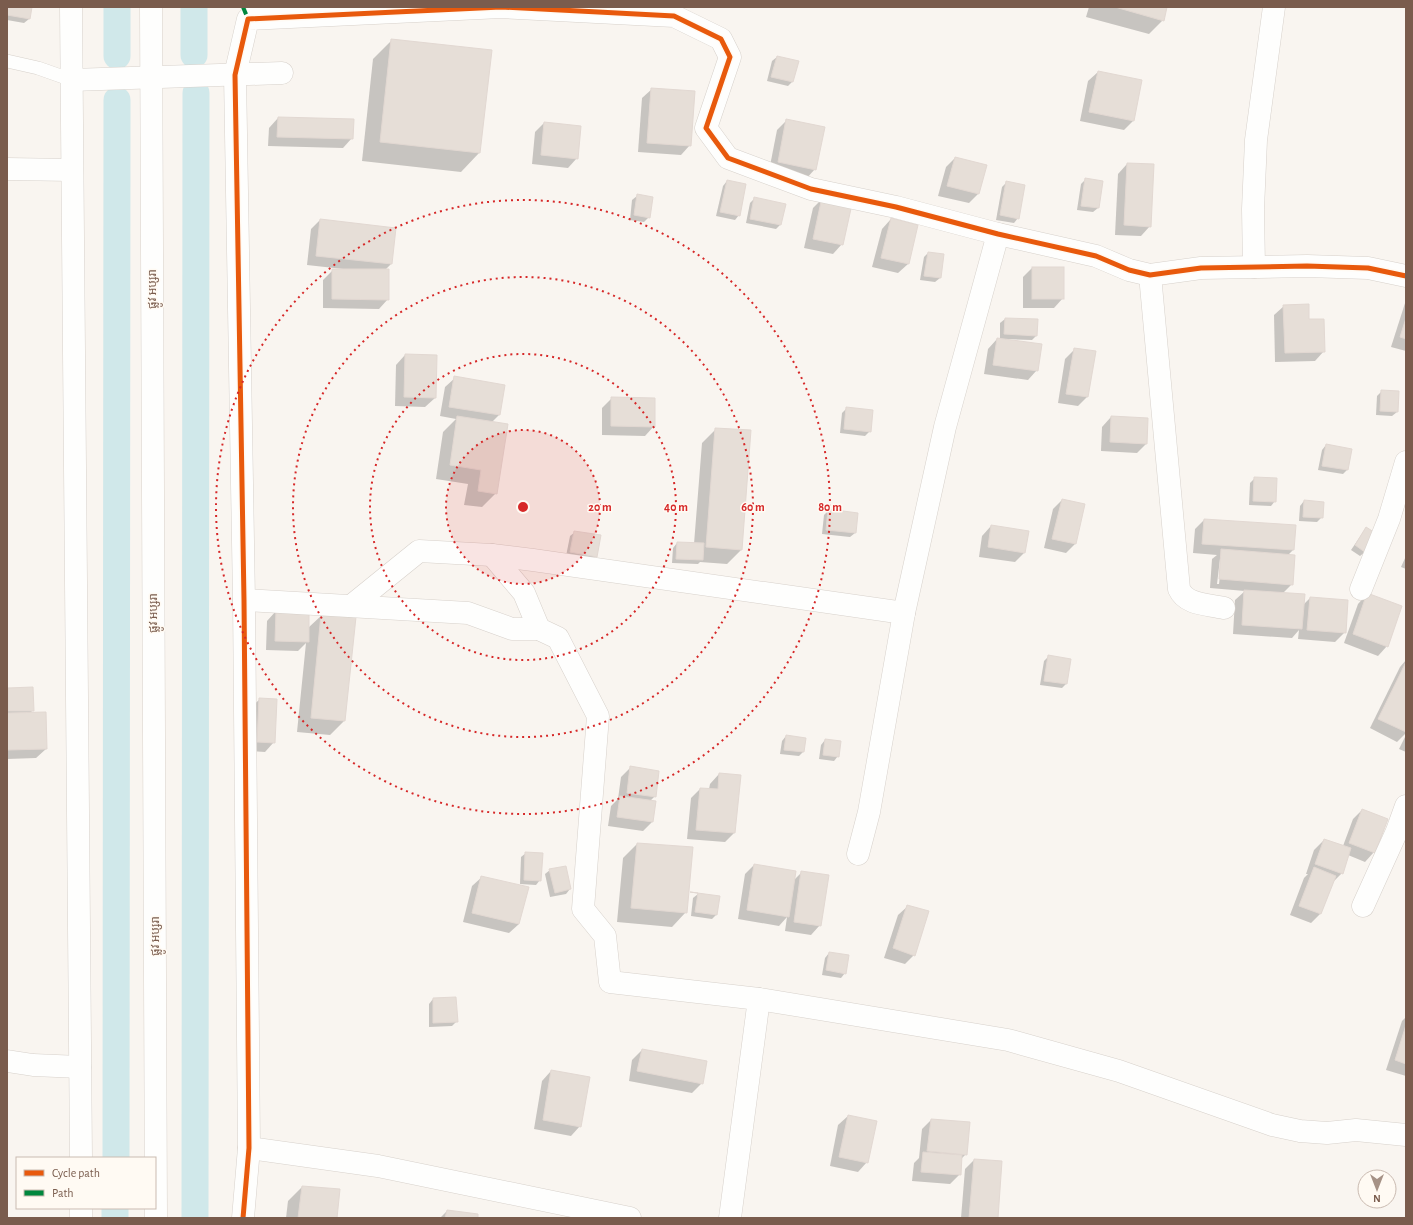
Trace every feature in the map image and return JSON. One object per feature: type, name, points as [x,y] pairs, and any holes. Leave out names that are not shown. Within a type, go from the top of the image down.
[{"type":"street","points":[[71,7],[81,1157]]},
{"type":"street","name":"ផ្លូវ អប្សរា","points":[[150,7],[156,1157]]},
{"type":"street","points":[[244,1218],[249,1148],[244,600],[235,75],[248,19],[501,7],[674,16],[721,39],[730,57],[706,128],[728,158],[811,189],[896,207],[998,234],[1096,256],[1129,270],[1150,275],[1201,268],[1254,267],[1368,268],[1406,276]]},
{"type":"street","points":[[1254,267],[1252,209],[1256,140],[1274,7]]},
{"type":"street","points":[[72,80],[282,73]]},
{"type":"street","points":[[7,169],[72,170]]},
{"type":"street","points":[[858,854],[869,812],[904,613],[945,427],[998,234]]},
{"type":"street","points":[[1150,275],[1179,589],[1182,597],[1189,601],[1224,608]]},
{"type":"street","points":[[1360,589],[1389,519],[1406,462]]},
{"type":"street","points":[[351,606],[419,551],[492,555],[904,613]]},
{"type":"street","points":[[492,555],[524,593],[539,629]]},
{"type":"street","points":[[244,600],[468,613],[512,628],[539,629],[558,638],[598,716],[582,909],[605,936],[610,982],[759,999],[1008,1040],[1119,1071],[1272,1125],[1300,1131],[1327,1133],[1356,1130],[1406,1135]]},
{"type":"street","points":[[1363,906],[1402,834],[1406,806]]},
{"type":"street","points":[[730,1218],[759,999]]},
{"type":"street","points":[[7,1060],[33,1065],[80,1067]]},
{"type":"street","points":[[249,1148],[378,1166],[630,1218]]},
{"type":"lane","points":[[7,61],[38,68],[72,80]]},
{"type":"building","points":[[7,7],[32,7],[30,19],[7,15]]},
{"type":"building","points":[[1115,7],[1167,7],[1164,21]]},
{"type":"building","points":[[391,39],[492,50],[480,153],[380,142]]},
{"type":"building","points":[[777,56],[799,61],[793,82],[771,77]]},
{"type":"building","points":[[1098,71],[1142,80],[1134,121],[1089,112]]},
{"type":"building","points":[[651,88],[695,91],[691,146],[647,143]]},
{"type":"building","points":[[278,117],[354,119],[353,139],[277,137]]},
{"type":"building","points":[[786,119],[825,127],[816,170],[778,162]]},
{"type":"building","points":[[544,122],[581,126],[578,159],[541,155]]},
{"type":"building","points":[[955,157],[987,165],[979,194],[947,186]]},
{"type":"building","points":[[1127,163],[1154,164],[1151,227],[1124,225]]},
{"type":"building","points":[[1085,178],[1103,181],[1099,208],[1081,206]]},
{"type":"building","points":[[727,180],[746,184],[740,216],[720,212]]},
{"type":"building","points":[[1006,181],[1025,185],[1019,219],[1000,215]]},
{"type":"building","points":[[637,194],[653,197],[650,218],[634,215]]},
{"type":"building","points":[[754,197],[786,204],[781,225],[750,219]]},
{"type":"building","points":[[822,197],[852,204],[843,245],[813,239]]},
{"type":"building","points":[[891,218],[918,225],[909,264],[881,258]]},
{"type":"building","points":[[320,219],[396,228],[392,264],[316,256]]},
{"type":"building","points":[[928,252],[944,254],[941,278],[924,276]]},
{"type":"building","points":[[1032,267],[1064,267],[1064,299],[1032,299]]},
{"type":"building","points":[[332,269],[389,269],[389,300],[332,299]]},
{"type":"building","points":[[1309,304],[1309,319],[1324,319],[1325,352],[1285,353],[1283,305]]},
{"type":"building","points":[[1005,318],[1038,319],[1037,336],[1004,334]]},
{"type":"building","points":[[1406,318],[1406,339],[1400,337]]},
{"type":"building","points":[[997,338],[1042,344],[1038,371],[993,365]]},
{"type":"building","points":[[1074,348],[1096,351],[1088,397],[1066,394]]},
{"type":"building","points":[[405,354],[437,355],[436,398],[404,397]]},
{"type":"building","points":[[454,376],[505,385],[500,415],[449,407]]},
{"type":"building","points":[[1381,390],[1399,391],[1398,412],[1380,411]]},
{"type":"building","points":[[611,397],[655,398],[655,427],[611,426]]},
{"type":"building","points":[[846,407],[873,410],[871,432],[844,429]]},
{"type":"building","points":[[457,416],[508,424],[497,494],[478,491],[481,470],[450,465]]},
{"type":"building","points":[[1111,416],[1148,418],[1147,444],[1110,442]]},
{"type":"building","points":[[715,428],[751,430],[742,550],[706,547]]},
{"type":"building","points":[[1326,444],[1352,449],[1348,470],[1322,466]]},
{"type":"building","points":[[1254,477],[1277,478],[1276,502],[1253,501]]},
{"type":"building","points":[[1062,499],[1085,504],[1076,544],[1052,539]]},
{"type":"building","points":[[1304,500],[1324,502],[1323,518],[1303,517]]},
{"type":"building","points":[[828,509],[858,513],[856,533],[826,530]]},
{"type":"building","points":[[1204,519],[1296,525],[1294,550],[1202,544]]},
{"type":"building","points":[[991,525],[1029,531],[1025,553],[988,547]]},
{"type":"building","points":[[1366,527],[1377,534],[1366,553],[1355,545]]},
{"type":"building","points":[[574,531],[601,535],[597,557],[570,552]]},
{"type":"building","points":[[677,542],[704,543],[703,560],[676,559]]},
{"type":"building","points":[[1221,549],[1295,555],[1293,585],[1219,579]]},
{"type":"building","points":[[1244,590],[1305,594],[1302,629],[1242,625]]},
{"type":"building","points":[[1367,593],[1402,606],[1388,647],[1353,634]]},
{"type":"building","points":[[1310,597],[1348,600],[1346,633],[1307,630]]},
{"type":"building","points":[[276,610],[309,611],[309,642],[275,641]]},
{"type":"building","points":[[321,614],[356,617],[345,721],[311,718]]},
{"type":"building","points":[[1048,655],[1071,659],[1067,684],[1044,681]]},
{"type":"building","points":[[1406,662],[1406,732],[1378,719]]},
{"type":"building","points":[[33,687],[34,711],[8,711],[8,688]]},
{"type":"building","points":[[259,698],[277,699],[275,743],[257,742]]},
{"type":"building","points":[[46,712],[47,749],[7,750],[7,713]]},
{"type":"building","points":[[786,735],[806,738],[804,752],[784,750]]},
{"type":"building","points":[[825,739],[841,741],[839,757],[823,755]]},
{"type":"building","points":[[630,766],[659,771],[656,797],[627,793]]},
{"type":"building","points":[[719,773],[741,775],[735,833],[696,830],[700,788],[718,789]]},
{"type":"building","points":[[620,796],[656,801],[653,822],[617,817]]},
{"type":"building","points":[[1362,809],[1388,819],[1375,853],[1349,843]]},
{"type":"building","points":[[1324,839],[1351,848],[1343,874],[1315,864]]},
{"type":"building","points":[[637,843],[693,847],[687,913],[631,908]]},
{"type":"building","points":[[525,852],[543,853],[541,881],[524,880]]},
{"type":"building","points":[[754,864],[796,871],[789,917],[747,910]]},
{"type":"building","points":[[566,866],[571,889],[555,893],[549,869]]},
{"type":"building","points":[[1314,867],[1336,876],[1321,914],[1299,906]]},
{"type":"building","points":[[801,871],[829,875],[821,926],[794,922]]},
{"type":"building","points":[[481,876],[529,887],[519,924],[472,913]]},
{"type":"building","points":[[698,893],[720,896],[717,915],[695,912]]},
{"type":"building","points":[[907,905],[929,911],[915,956],[893,948]]},
{"type":"building","points":[[829,952],[849,955],[846,974],[826,970]]},
{"type":"building","points":[[456,997],[458,1022],[433,1023],[433,998]]},
{"type":"building","points":[[1406,1025],[1406,1064],[1395,1060]]},
{"type":"building","points":[[642,1049],[707,1061],[703,1084],[637,1071]]},
{"type":"building","points":[[551,1070],[590,1077],[581,1127],[543,1120]]},
{"type":"building","points":[[848,1115],[877,1121],[868,1163],[839,1157]]},
{"type":"building","points":[[931,1119],[970,1122],[967,1155],[927,1151]]},
{"type":"building","points":[[923,1152],[962,1155],[961,1175],[921,1172]]},
{"type":"building","points":[[974,1159],[1002,1161],[998,1218],[969,1218]]},
{"type":"building","points":[[302,1186],[340,1189],[337,1218],[298,1218]]},
{"type":"building","points":[[447,1210],[478,1214],[478,1218],[445,1218]]},
{"type":"waterway","points":[[117,7],[117,56]]},
{"type":"waterway","points":[[194,7],[194,55]]},
{"type":"waterway","points":[[195,1218],[196,93]]},
{"type":"waterway","points":[[116,1157],[117,100]]},
{"type":"waterway","points":[[115,1209],[115,1218]]},
{"type":"marked path","points":[[243,7],[248,19]]},
{"type":"cycle path","points":[[243,1218],[249,1148],[244,600],[235,75],[248,19],[501,7],[674,16],[721,39],[730,57],[706,128],[728,158],[811,189],[896,207],[998,234],[1096,256],[1129,270],[1150,275],[1201,268],[1307,266],[1368,268],[1406,276]]}]
